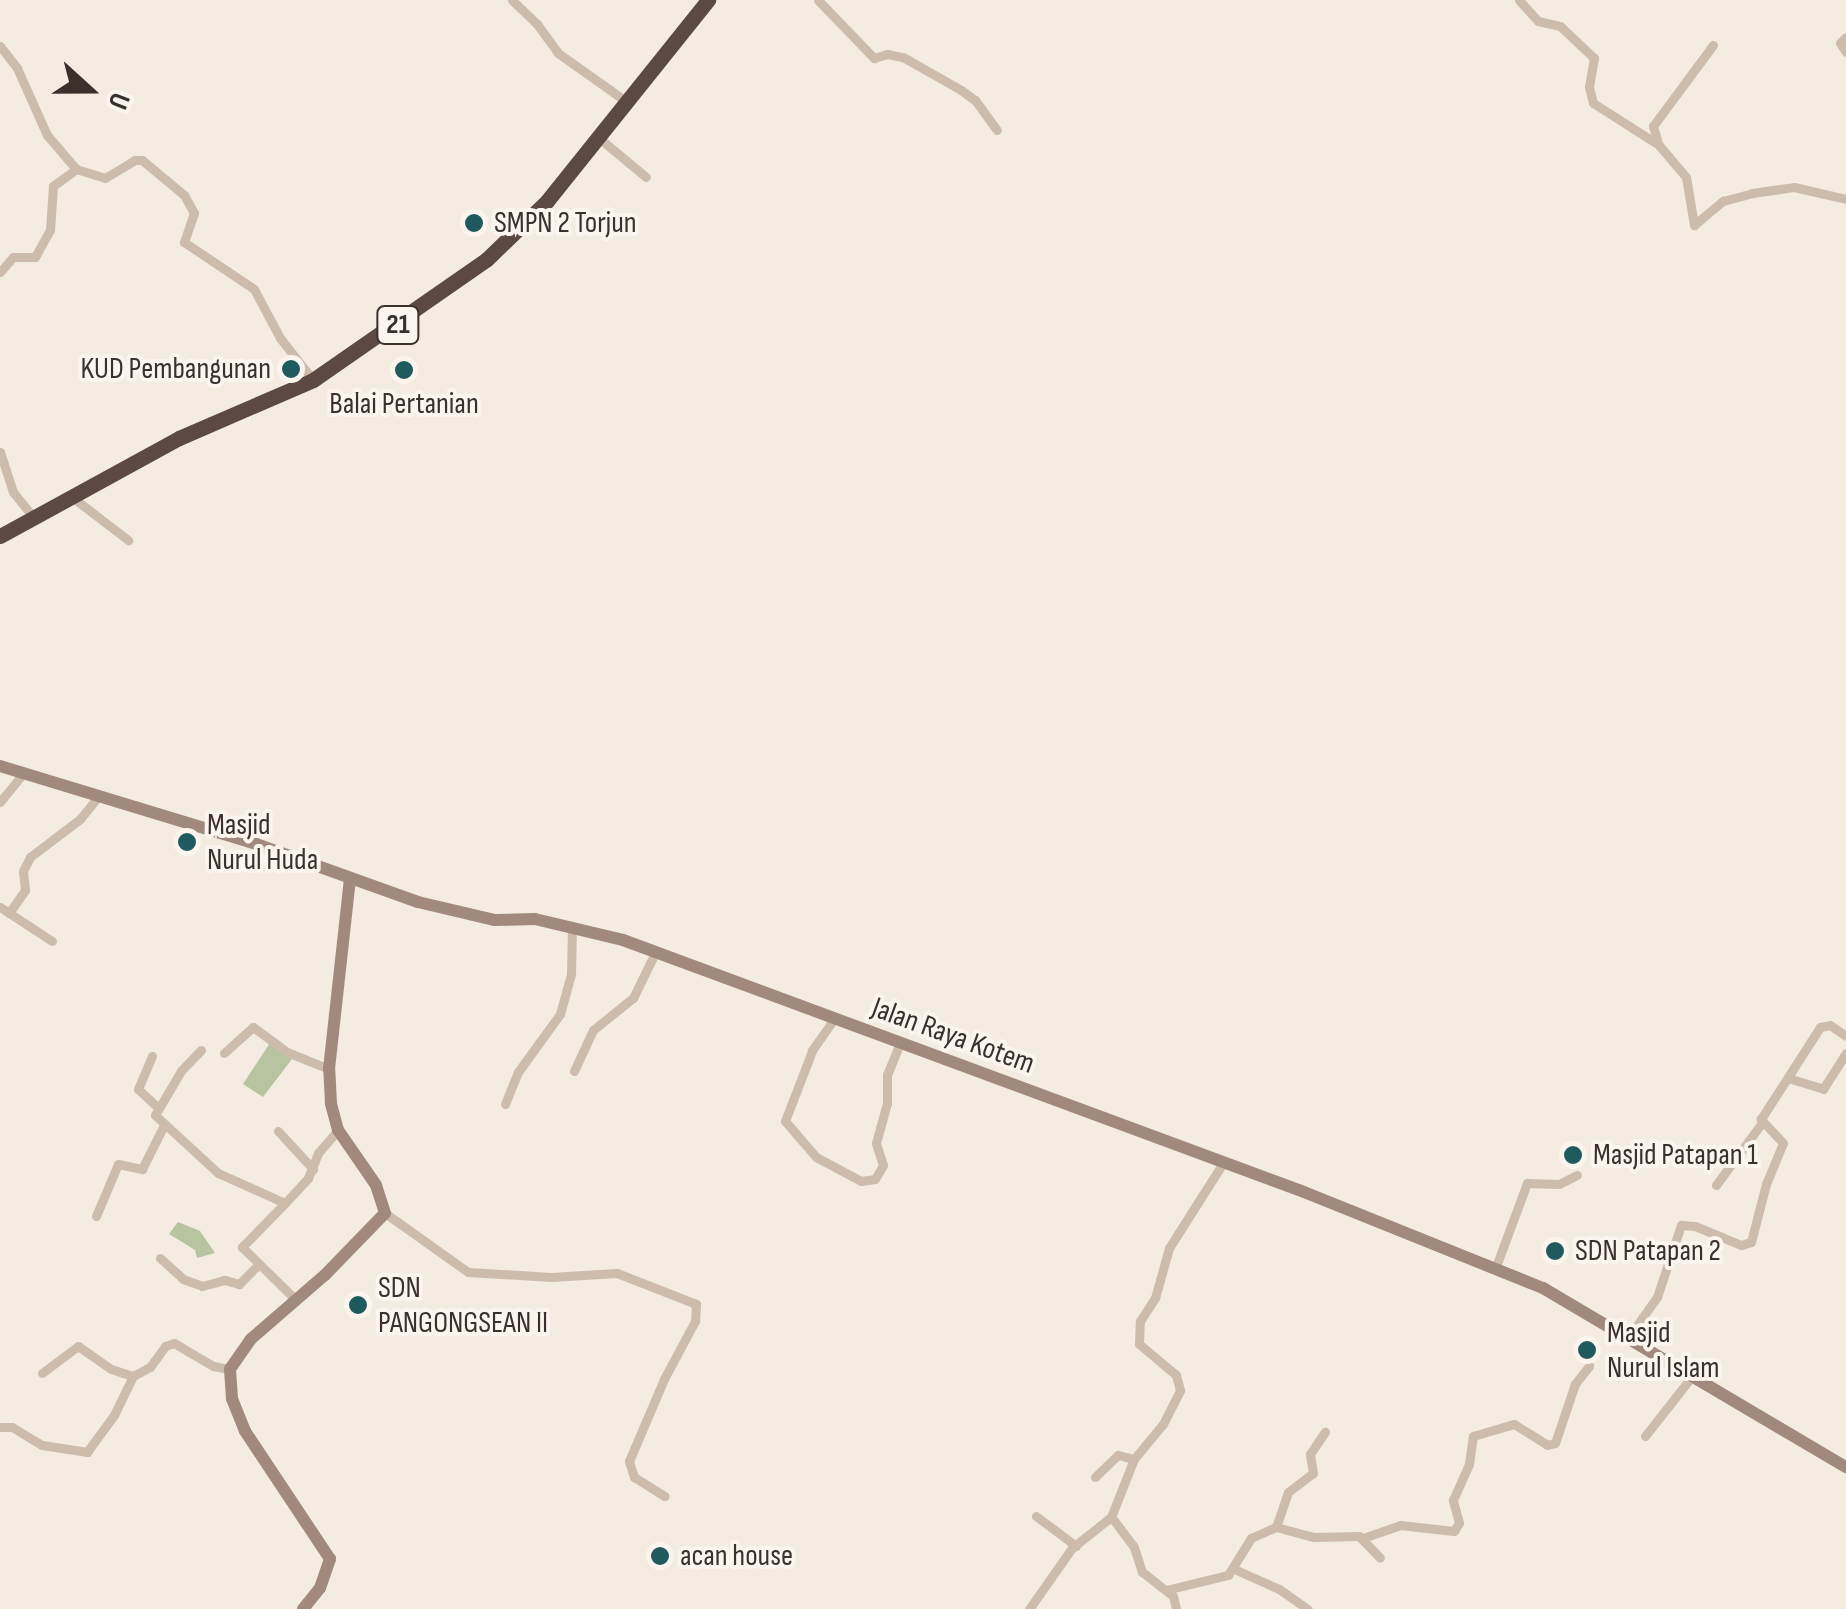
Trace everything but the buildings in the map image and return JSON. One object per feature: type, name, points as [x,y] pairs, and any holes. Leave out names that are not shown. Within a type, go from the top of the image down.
[{"type":"highway","name":"21","points":[[0,536],[190,433],[313,380],[397,326],[513,237],[599,138],[708,0]]},
{"type":"street","points":[[512,0],[537,24],[558,53],[627,102]]},
{"type":"street","points":[[818,0],[874,58],[888,54],[902,58],[960,90],[975,100],[997,130]]},
{"type":"street","points":[[1518,0],[1538,22],[1560,26],[1594,58],[1590,87],[1593,103],[1658,144]]},
{"type":"street","points":[[1846,36],[1840,43],[1846,52]]},
{"type":"street","points":[[1713,45],[1658,116],[1653,133],[1686,177],[1694,225],[1723,201],[1752,193],[1794,187],[1846,200]]},
{"type":"street","points":[[0,46],[17,68],[47,136],[76,169],[105,178],[139,160],[168,181],[194,213],[184,242],[254,289],[280,338],[313,380]]},
{"type":"street","points":[[599,138],[646,178]]},
{"type":"street","points":[[0,272],[10,259],[34,257],[50,230],[53,186],[76,169]]},
{"type":"street","points":[[0,452],[13,492],[34,518]]},
{"type":"street","points":[[72,497],[128,540]]},
{"type":"street","name":"Jalan Raya Kotem","points":[[0,766],[187,821],[458,913],[495,920],[535,919],[656,953],[1224,1163],[1542,1288],[1630,1336],[1846,1467]]},
{"type":"street","points":[[0,802],[23,774]]},
{"type":"street","points":[[52,941],[5,910],[25,890],[23,872],[30,857],[90,810],[98,797]]},
{"type":"street","points":[[350,879],[329,1069],[338,1130],[376,1185],[385,1214],[468,1272],[616,1274],[696,1304],[695,1322],[664,1379],[629,1462],[634,1476],[665,1496]]},
{"type":"street","points":[[505,1104],[518,1072],[560,1014],[571,974],[572,927]]},
{"type":"street","points":[[574,1071],[593,1030],[633,998],[656,953]]},
{"type":"street","points":[[834,1019],[812,1050],[784,1121],[816,1157],[861,1181],[875,1178],[883,1165],[876,1143],[887,1103],[887,1075],[900,1043]]},
{"type":"street","points":[[1716,1184],[1762,1124],[1763,1113],[1820,1026],[1830,1025],[1846,1036]]},
{"type":"street","points":[[224,1053],[253,1028],[287,1052],[329,1069]]},
{"type":"street","points":[[200,1050],[157,1107],[157,1122],[192,1146],[218,1173],[285,1202]]},
{"type":"street","points":[[1788,1078],[1823,1089],[1846,1053]]},
{"type":"street","points":[[152,1056],[138,1089],[157,1107]]},
{"type":"street","points":[[1630,1336],[1657,1297],[1681,1226],[1695,1226],[1741,1245],[1751,1242],[1766,1184],[1784,1143],[1762,1124]]},
{"type":"street","points":[[96,1216],[118,1164],[142,1169],[163,1127]]},
{"type":"street","points":[[278,1130],[313,1169]]},
{"type":"street","points":[[296,1300],[242,1247],[313,1169],[318,1153],[338,1130]]},
{"type":"street","points":[[1029,1609],[1076,1546],[1111,1517],[1134,1458],[1163,1424],[1180,1390],[1176,1375],[1139,1344],[1136,1333],[1155,1298],[1169,1248],[1224,1163]]},
{"type":"street","points":[[1495,1269],[1527,1184],[1559,1184],[1577,1175]]},
{"type":"street","points":[[303,1609],[320,1588],[330,1559],[245,1431],[232,1398],[230,1368],[242,1348],[377,1226],[385,1214]]},
{"type":"street","points":[[160,1258],[182,1279],[202,1286],[225,1280],[239,1284],[258,1265]]},
{"type":"street","points":[[0,1426],[12,1427],[42,1445],[88,1452],[114,1414],[132,1376],[174,1342],[213,1366],[230,1368]]},
{"type":"street","points":[[42,1374],[78,1346],[110,1369],[132,1376]]},
{"type":"street","points":[[1166,1590],[1220,1578],[1234,1569],[1252,1538],[1276,1527],[1314,1537],[1363,1538],[1400,1525],[1454,1531],[1460,1523],[1453,1500],[1469,1464],[1473,1436],[1514,1424],[1547,1445],[1555,1443],[1575,1384],[1588,1366]]},
{"type":"street","points":[[1645,1436],[1693,1375]]},
{"type":"street","points":[[1276,1527],[1288,1492],[1313,1473],[1310,1454],[1325,1432]]},
{"type":"street","points":[[1095,1476],[1118,1455],[1134,1458]]},
{"type":"street","points":[[1036,1516],[1076,1546]]},
{"type":"street","points":[[1111,1517],[1134,1546],[1142,1572],[1173,1596],[1176,1609]]},
{"type":"street","points":[[1363,1538],[1380,1558]]},
{"type":"street","points":[[1234,1569],[1279,1589],[1308,1609]]},
{"type":"green space","points":[[270,1043],[292,1059],[263,1097],[243,1084]]},
{"type":"green space","points":[[178,1222],[200,1231],[215,1253],[197,1258],[195,1250],[169,1234]]},
{"type":"place","name":"SMPN 2 Torjun","points":[[474,223]]},
{"type":"place","name":"KUD Pembangunan","points":[[291,369]]},
{"type":"place","name":"Balai Pertanian","points":[[404,370]]},
{"type":"place","name":"Masjid Nurul Huda","points":[[187,842]]},
{"type":"place","name":"Masjid Patapan 1","points":[[1573,1155]]},
{"type":"place","name":"SDN Patapan 2","points":[[1555,1251]]},
{"type":"place","name":"SDN PANGONGSEAN II","points":[[358,1305]]},
{"type":"place","name":"Masjid Nurul Islam","points":[[1587,1350]]},
{"type":"place","name":"acan house","points":[[660,1556]]}]
